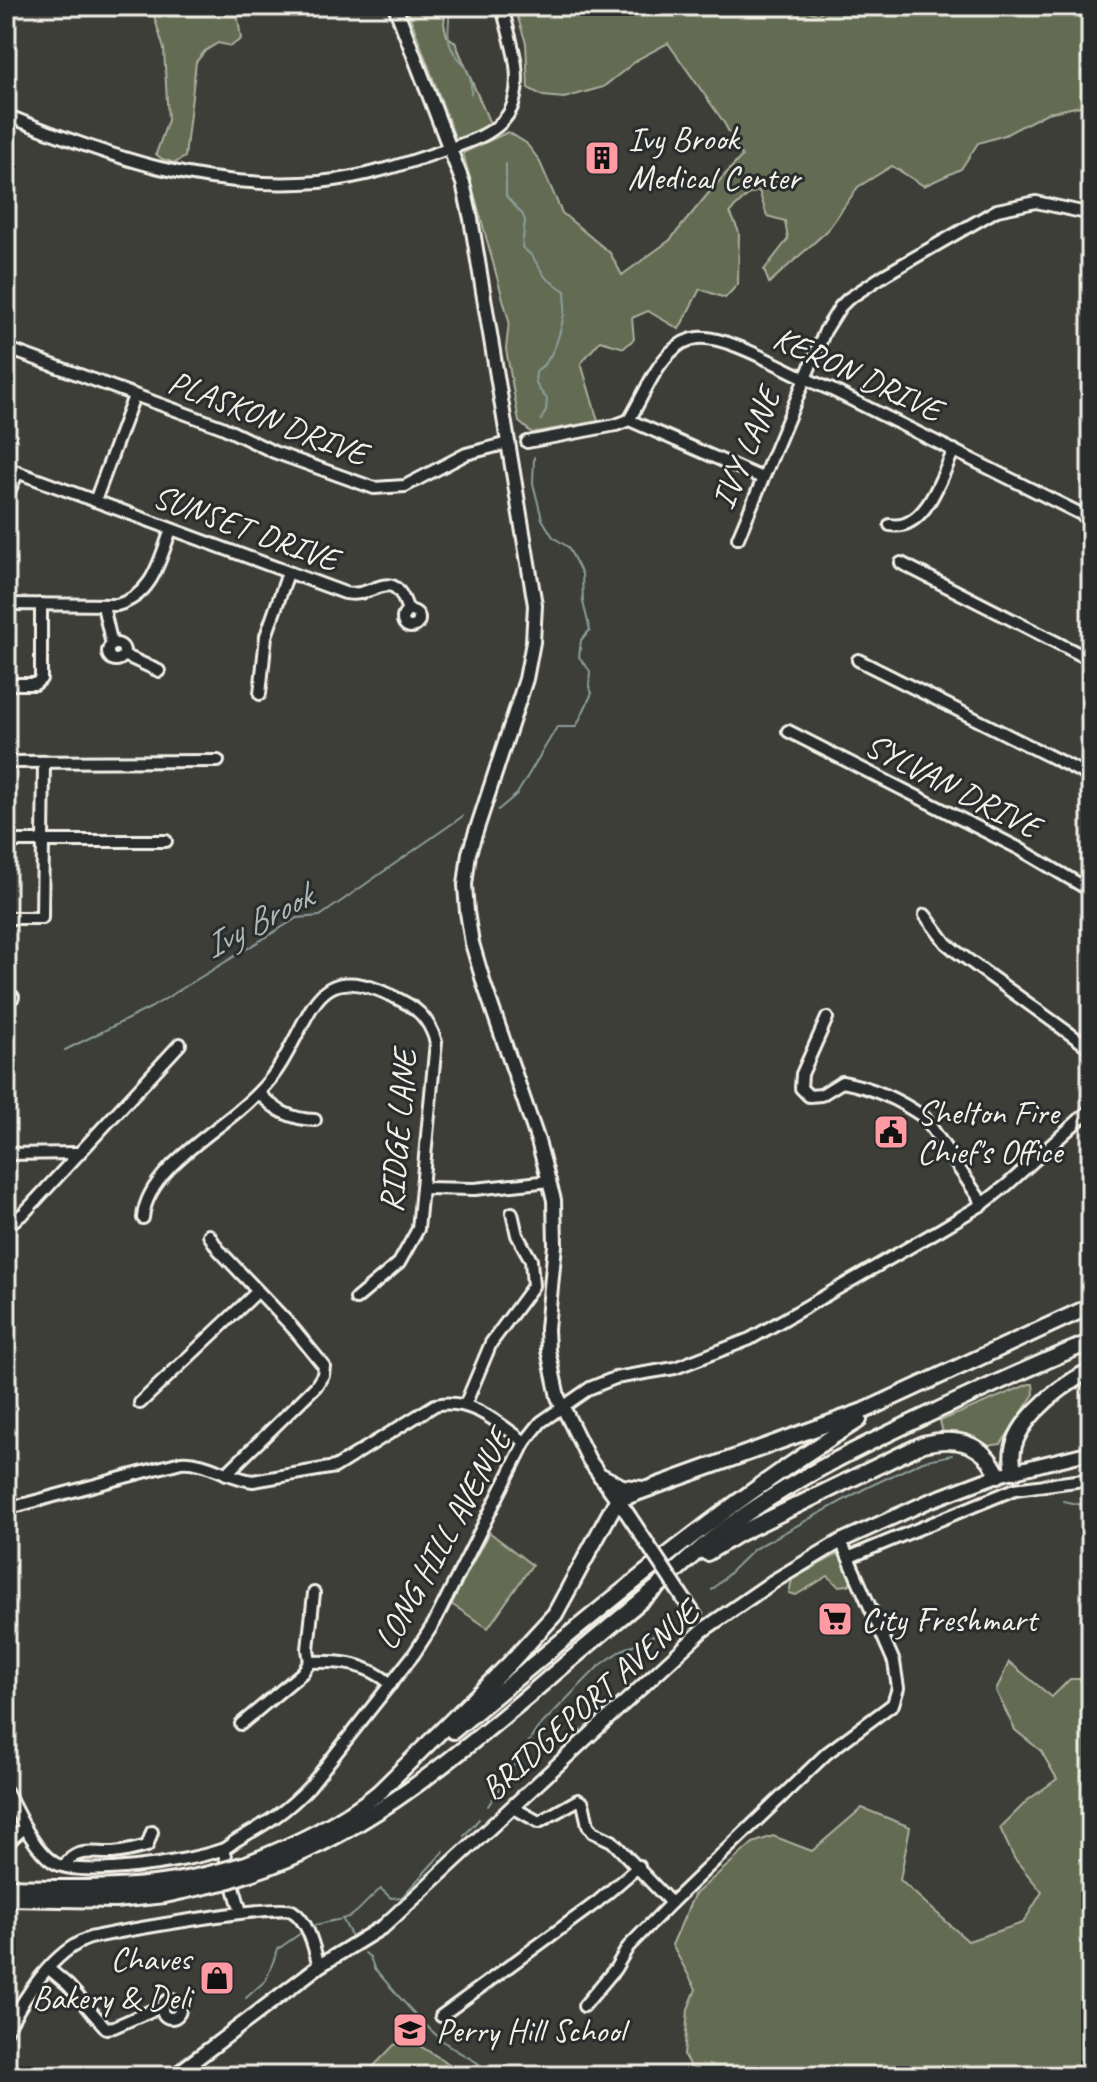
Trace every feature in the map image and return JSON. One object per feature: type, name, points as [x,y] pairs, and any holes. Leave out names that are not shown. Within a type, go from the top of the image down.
[{"type":"highway","points":[[376,1795],[510,1663],[555,1614],[617,1500],[836,1422],[1091,1306]]},
{"type":"highway","points":[[6,1898],[115,1900],[165,1895],[248,1869],[280,1864],[328,1841],[381,1811],[481,1735],[725,1529],[845,1452],[1091,1342]]},
{"type":"highway","points":[[1015,1471],[1011,1453],[1024,1427],[1067,1382],[1091,1370]]},
{"type":"highway","points":[[248,1869],[333,1824],[376,1795],[680,1543],[807,1452],[925,1382]]},
{"type":"highway","points":[[660,1584],[738,1534],[923,1444],[952,1439],[967,1443],[989,1458],[998,1475]]},
{"type":"highway","points":[[601,1476],[622,1487],[647,1488]]},
{"type":"highway","points":[[6,1887],[135,1888],[220,1877]]},
{"type":"main road","points":[[395,6],[463,183],[532,574],[535,605],[533,642],[526,679],[469,853],[465,885],[472,943],[550,1181],[555,1230],[548,1350],[561,1406],[601,1476],[700,1625]]},
{"type":"main road","name":"BRIDGEPORT AVENUE","points":[[174,2076],[319,1966],[391,1921],[700,1625],[841,1541],[929,1501],[998,1475],[1091,1452]]},
{"type":"street","points":[[6,115],[138,164],[216,179],[321,182],[394,168],[487,133],[506,118],[514,102],[519,73],[502,6]]},
{"type":"street","name":"IVY LANE","points":[[738,538],[825,331],[840,307],[886,274],[997,210],[1036,202],[1091,214]]},
{"type":"street","name":"KERON DRIVE","points":[[629,420],[669,353],[678,345],[699,338],[728,343],[804,380],[830,389],[1091,519]]},
{"type":"street","name":"PLASKON DRIVE","points":[[6,348],[222,427],[274,452],[374,488],[405,486],[466,454],[508,443]]},
{"type":"street","points":[[95,501],[134,396]]},
{"type":"street","points":[[527,442],[629,420],[762,478]]},
{"type":"street","points":[[890,525],[902,525],[919,515],[954,450]]},
{"type":"street","name":"SUNSET DRIVE","points":[[6,468],[354,595],[382,584],[394,585],[402,592],[408,611]]},
{"type":"street","points":[[6,498],[18,472]]},
{"type":"street","points":[[6,604],[103,606],[131,602],[152,580],[171,530]]},
{"type":"street","points":[[901,563],[1091,660]]},
{"type":"street","points":[[260,694],[266,636],[288,573]]},
{"type":"street","points":[[9,684],[35,684],[41,679],[41,604]]},
{"type":"street","points":[[103,606],[112,645],[122,646],[124,655],[159,671]]},
{"type":"street","points":[[858,660],[1091,777]]},
{"type":"street","name":"SYLVAN DRIVE","points":[[788,731],[1018,848],[1091,891]]},
{"type":"street","points":[[6,762],[218,761]]},
{"type":"street","points":[[6,918],[42,918],[44,763]]},
{"type":"street","points":[[6,841],[166,841]]},
{"type":"street","points":[[925,915],[946,943],[957,952],[1091,1049]]},
{"type":"street","name":"RIDGE LANE","points":[[143,1218],[144,1205],[173,1165],[259,1093],[285,1057],[312,1005],[332,987],[355,981],[368,984],[413,1006],[424,1015],[436,1042],[418,1229],[399,1263],[356,1299]]},
{"type":"street","points":[[827,1018],[802,1074],[801,1088],[809,1096],[821,1095],[842,1082],[856,1084],[912,1109],[933,1128],[983,1204]]},
{"type":"street","points":[[6,1226],[24,1213],[180,1044]]},
{"type":"street","points":[[259,1093],[283,1114],[299,1120],[315,1120]]},
{"type":"street","name":"LONG HILL AVENUE","points":[[65,1866],[114,1869],[156,1864],[223,1850],[269,1824],[293,1804],[414,1654],[452,1591],[525,1442],[541,1422],[590,1388],[615,1378],[675,1368],[750,1339],[983,1204],[1091,1109]]},
{"type":"street","points":[[6,1154],[77,1153]]},
{"type":"street","points":[[423,1188],[475,1189],[550,1181]]},
{"type":"street","points":[[465,1405],[491,1343],[533,1286],[531,1260],[517,1235],[512,1213]]},
{"type":"street","points":[[209,1235],[257,1292],[317,1354],[324,1366],[323,1375],[316,1386],[226,1474]]},
{"type":"street","points":[[140,1403],[257,1292]]},
{"type":"street","points":[[6,1509],[181,1462],[199,1463],[253,1481],[335,1467],[435,1405],[449,1402],[465,1405],[490,1417],[525,1442]]},
{"type":"street","points":[[850,1557],[1015,1489],[1091,1479]]},
{"type":"street","points":[[584,2006],[615,1969],[628,1947],[671,1903],[827,1753],[893,1704],[898,1688],[894,1662],[841,1541]]},
{"type":"street","points":[[241,1724],[302,1673],[310,1662],[308,1649],[314,1593]]},
{"type":"street","points":[[310,1662],[334,1661],[360,1665],[391,1684]]},
{"type":"street","points":[[6,1791],[25,1827],[48,1857],[65,1866],[76,1855],[147,1846],[152,1832]]},
{"type":"street","points":[[512,1807],[539,1822],[578,1800],[583,1803],[588,1825],[593,1832],[606,1835],[639,1866],[671,1903]]},
{"type":"street","points":[[6,1844],[25,1827]]},
{"type":"street","points":[[223,1850],[241,1912]]},
{"type":"street","points":[[441,2016],[597,1902],[639,1866]]},
{"type":"street","points":[[6,2031],[64,1951],[90,1938],[241,1912],[289,1909],[302,1921],[319,1966]]},
{"type":"street","points":[[49,1969],[68,1985],[106,2028],[162,2009]]},
{"type":"green space","points":[[151,6],[251,6],[241,10],[238,18],[241,39],[231,46],[218,43],[205,51],[196,62],[185,157],[175,163],[156,154],[168,120],[164,49]]},
{"type":"green space","points":[[406,6],[446,6],[444,24],[447,36],[455,42],[491,126],[456,140]]},
{"type":"green space","points":[[514,6],[787,6],[818,14],[830,6],[1091,6],[1091,101],[1047,113],[1005,135],[978,143],[961,169],[924,186],[892,166],[858,187],[827,231],[769,283],[764,270],[788,239],[785,221],[767,216],[759,191],[749,194],[730,212],[739,232],[738,284],[725,298],[700,289],[679,329],[648,311],[632,318],[634,339],[624,348],[600,341],[581,363],[598,421],[532,433],[519,422],[506,349],[509,321],[463,153],[508,132],[526,143],[539,160],[562,213],[610,253],[622,275],[670,240],[742,156],[723,121],[668,43],[640,58],[603,87],[564,98],[543,96],[528,88],[526,43]]},
{"type":"green space","points":[[1033,1384],[1034,1394],[1001,1444],[987,1446],[972,1437],[943,1433],[940,1421]]},
{"type":"green space","points":[[489,1532],[532,1565],[488,1628],[451,1604]]},
{"type":"green space","points":[[838,1554],[842,1555],[853,1578],[849,1585],[838,1586],[828,1576],[796,1595],[789,1593],[792,1579]]},
{"type":"green space","points":[[1009,1662],[1052,1697],[1070,1679],[1080,1679],[1091,1700],[1091,2076],[696,2076],[684,2056],[688,2009],[696,1989],[672,1945],[694,1895],[753,1843],[773,1836],[812,1851],[862,1808],[910,1827],[900,1880],[968,1941],[1023,1923],[1042,1892],[1014,1858],[1000,1828],[1028,1800],[1057,1779],[1041,1751],[1015,1730],[996,1691]]},
{"type":"green space","points":[[415,2043],[469,2076],[364,2076],[394,2045]]},
{"type":"waterway","name":"Ivy Brook","points":[[450,6],[449,40],[469,74],[471,94]]},
{"type":"waterway","name":"Ivy Brook","points":[[506,164],[506,196],[525,221],[522,247],[546,278],[565,291],[559,334],[550,356],[537,370],[535,379],[547,399],[541,420]]},
{"type":"waterway","name":"Ivy Brook","points":[[498,810],[517,794],[557,727],[575,727],[592,693],[590,671],[579,657],[581,640],[590,630],[583,602],[582,574],[568,547],[553,537],[542,519],[533,483],[534,457]]},
{"type":"waterway","name":"Ivy Brook","points":[[65,1050],[152,1007],[297,918],[320,916],[463,816]]},
{"type":"waterway","points":[[712,1590],[754,1549],[866,1488],[923,1461],[952,1455]]},
{"type":"waterway","points":[[1063,1501],[1091,1507]]},
{"type":"waterway","points":[[488,1806],[537,1729],[598,1667],[620,1651],[669,1628]]},
{"type":"waterway","points":[[464,1836],[479,1819]]},
{"type":"waterway","points":[[313,1926],[351,1916],[381,1889],[391,1898],[402,1897],[444,1851]]},
{"type":"waterway","points":[[343,1920],[353,1939]]},
{"type":"waterway","points":[[246,1998],[266,1980],[278,1949],[301,1933]]},
{"type":"waterway","points":[[365,1953],[374,1968],[433,2033],[494,2076]]},
{"type":"waterway","points":[[180,2060],[204,2043]]},
{"type":"waterway","points":[[102,2074],[131,2066]]},
{"type":"place","name":"Ivy Brook Medical Center","points":[[602,158]]},
{"type":"place","name":"Shelton Fire Chief's Office","points":[[891,1132]]},
{"type":"place","name":"City Freshmart","points":[[835,1619]]},
{"type":"place","name":"Chaves Bakery & Deli","points":[[217,1978]]},
{"type":"place","name":"Perry Hill School","points":[[410,2030]]}]
